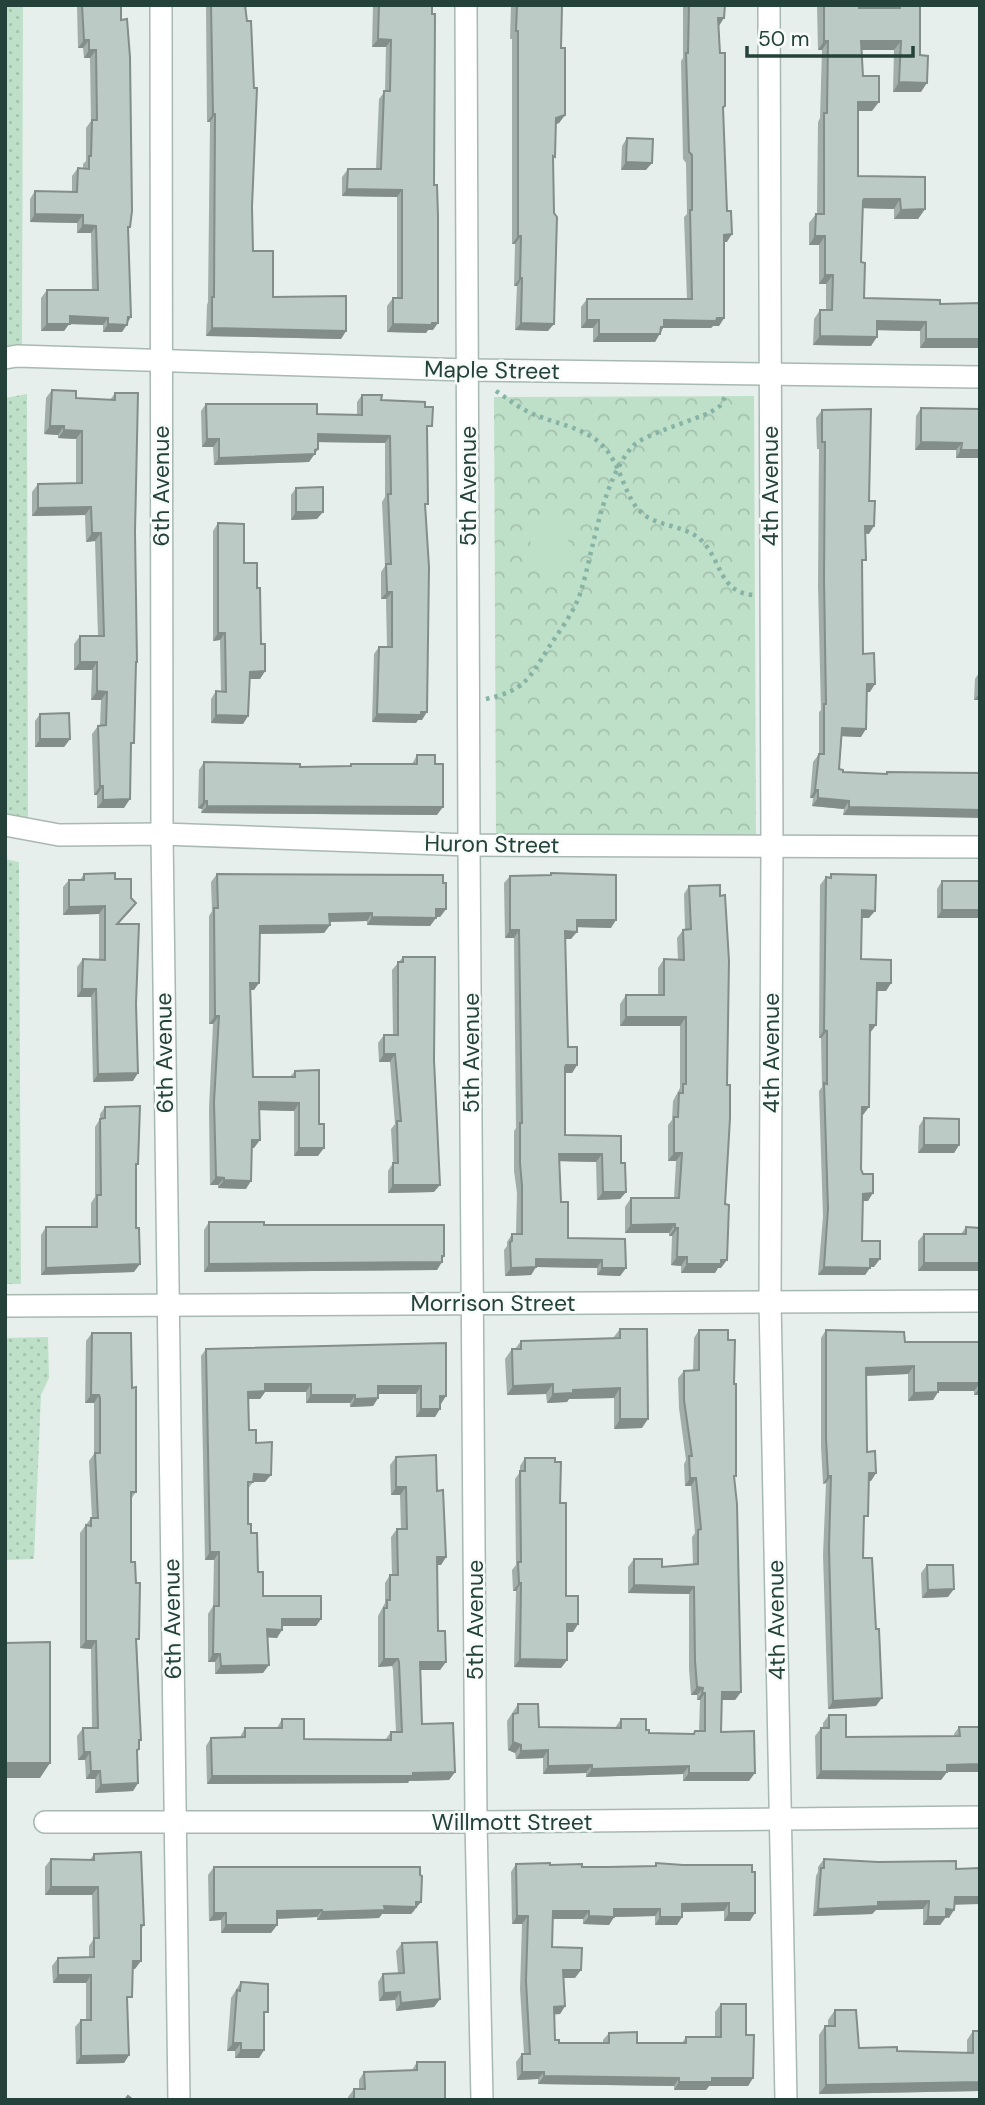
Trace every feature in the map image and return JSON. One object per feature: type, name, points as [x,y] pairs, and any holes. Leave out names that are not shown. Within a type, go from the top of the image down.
[{"type":"street","name":"6th Avenue","points":[[161,5],[162,834],[179,2100]]},
{"type":"street","name":"5th Avenue","points":[[466,5],[469,845],[477,1822],[482,2100]]},
{"type":"street","name":"4th Avenue","points":[[769,5],[772,848],[770,1301],[786,2100]]},
{"type":"street","name":"Maple Street","points":[[5,358],[18,356],[467,370],[771,385],[980,377]]},
{"type":"street","name":"Huron Street","points":[[5,825],[59,835],[162,834],[469,845],[980,847]]},
{"type":"street","name":"Morrison Street","points":[[5,1306],[980,1301]]},
{"type":"street","name":"Willmott Street","points":[[45,1822],[477,1822],[980,1817]]},
{"type":"path","points":[[467,370],[524,410],[599,442],[619,468],[633,503],[642,514],[700,539],[730,586],[741,594],[770,596]]},
{"type":"path","points":[[468,704],[510,693],[522,686],[535,670],[580,595],[589,554],[619,468],[634,444],[711,412],[720,406],[727,393],[771,385]]},
{"type":"green space","points":[[5,5],[23,5],[22,349],[5,351]]},
{"type":"green space","points":[[27,394],[28,818],[5,814],[5,398]]},
{"type":"green space","points":[[754,396],[756,836],[496,837],[494,397]]},
{"type":"green space","points":[[568,518],[569,565],[531,566],[530,519]]},
{"type":"green space","points":[[5,859],[19,862],[21,1284],[5,1284]]},
{"type":"green space","points":[[48,1337],[49,1378],[41,1395],[34,1559],[5,1560],[5,1338]]},
{"type":"building","points":[[82,5],[121,5],[121,20],[127,19],[132,211],[128,227],[131,317],[128,317],[127,325],[108,324],[108,318],[70,316],[70,324],[47,324],[47,290],[98,290],[96,226],[83,225],[83,215],[35,214],[35,191],[77,192],[78,168],[89,169],[92,120],[97,120],[96,50],[89,50],[89,40],[84,40]]},
{"type":"building","points":[[211,5],[245,5],[247,21],[251,21],[254,88],[257,88],[253,251],[273,251],[273,297],[346,296],[346,331],[212,328],[215,114]]},
{"type":"building","points":[[379,5],[432,5],[432,14],[435,14],[434,185],[437,185],[438,216],[438,323],[432,325],[393,324],[393,298],[402,298],[402,190],[347,189],[348,169],[381,169],[384,91],[390,91],[391,40],[378,39]]},
{"type":"building","points":[[517,5],[562,6],[561,48],[565,48],[565,115],[556,118],[555,157],[553,156],[554,213],[557,217],[554,324],[521,323]]},
{"type":"building","points":[[689,5],[725,5],[724,18],[718,18],[720,53],[725,53],[723,107],[727,211],[731,211],[732,234],[724,235],[724,318],[717,318],[716,321],[664,320],[660,334],[599,334],[599,320],[587,320],[587,299],[692,299],[692,155],[689,152],[686,53]]},
{"type":"building","points":[[824,5],[900,8],[900,5],[920,5],[920,55],[928,56],[927,83],[899,82],[901,41],[861,41],[863,76],[879,76],[879,102],[858,102],[858,176],[925,177],[925,209],[901,210],[900,199],[864,199],[861,262],[865,263],[864,298],[940,300],[940,304],[980,303],[980,339],[926,339],[926,322],[877,321],[877,337],[820,336],[820,310],[832,310],[833,275],[825,275],[825,236],[815,236],[816,214],[824,214],[824,113],[827,113],[828,41],[824,41]]},
{"type":"building","points":[[627,138],[653,139],[652,163],[626,162]]},
{"type":"building","points":[[52,390],[76,391],[76,398],[115,400],[115,393],[138,393],[135,532],[137,662],[130,799],[103,800],[98,726],[106,725],[107,692],[97,691],[97,662],[80,662],[80,636],[104,636],[101,533],[92,533],[91,507],[38,508],[38,484],[82,483],[82,431],[64,430],[64,426],[50,426]]},
{"type":"building","points":[[362,395],[382,395],[381,400],[425,402],[425,407],[433,407],[432,426],[427,426],[428,504],[425,504],[429,567],[427,712],[421,712],[421,715],[377,714],[379,647],[392,647],[392,592],[387,592],[386,564],[391,564],[388,494],[391,494],[390,436],[318,434],[318,449],[315,454],[219,458],[219,439],[207,439],[206,404],[317,404],[317,414],[362,415]]},
{"type":"building","points":[[921,408],[980,409],[980,450],[961,450],[962,443],[921,442]]},
{"type":"building","points":[[871,409],[869,501],[875,501],[874,526],[865,526],[866,560],[862,560],[863,654],[874,653],[875,684],[867,684],[866,729],[842,728],[839,769],[843,772],[887,774],[980,773],[980,810],[849,807],[849,801],[818,798],[818,790],[815,790],[819,754],[824,754],[826,704],[825,442],[822,442],[822,410]]},
{"type":"building","points":[[323,487],[323,512],[296,512],[296,488]]},
{"type":"building","points":[[218,523],[244,524],[244,563],[257,563],[265,671],[250,672],[248,716],[216,715],[216,691],[226,692],[225,633],[218,633]]},
{"type":"building","points":[[69,713],[70,739],[40,739],[40,714]]},
{"type":"building","points":[[417,755],[435,755],[435,764],[443,764],[443,807],[207,806],[207,801],[204,801],[204,762],[300,764],[300,767],[417,764]]},
{"type":"building","points":[[115,873],[115,879],[131,879],[131,898],[136,903],[117,924],[139,924],[136,1004],[138,1073],[98,1074],[96,989],[82,989],[83,959],[105,960],[105,906],[69,907],[69,880],[84,880],[84,874]]},
{"type":"building","points":[[551,873],[616,875],[616,920],[577,920],[577,932],[565,931],[568,1047],[577,1047],[577,1065],[565,1067],[565,1135],[621,1136],[621,1163],[625,1163],[626,1192],[603,1192],[602,1154],[559,1154],[561,1202],[568,1202],[568,1238],[625,1239],[626,1268],[602,1268],[602,1260],[536,1259],[536,1267],[511,1268],[512,1234],[522,1234],[522,1123],[519,930],[510,930],[510,876]]},
{"type":"building","points":[[217,874],[443,875],[443,883],[446,883],[446,909],[436,909],[436,918],[372,917],[372,913],[329,914],[330,925],[260,926],[259,983],[250,983],[253,1077],[295,1077],[295,1071],[319,1070],[319,1124],[324,1124],[324,1148],[299,1148],[299,1103],[259,1102],[260,1140],[252,1140],[251,1181],[216,1177],[214,1102],[219,1016],[215,1016],[214,908],[218,908]]},
{"type":"building","points":[[831,874],[876,875],[875,911],[862,910],[861,959],[891,960],[891,983],[877,983],[876,1025],[870,1025],[869,1107],[862,1107],[861,1169],[863,1174],[873,1174],[873,1193],[863,1194],[862,1241],[880,1241],[880,1259],[870,1259],[870,1268],[824,1267],[828,1209],[824,1083],[827,1084],[827,1031],[824,1030],[826,877],[831,878]]},
{"type":"building","points":[[942,881],[980,881],[980,910],[942,910]]},
{"type":"building","points":[[720,885],[720,896],[725,895],[729,961],[727,1085],[730,1085],[730,1118],[725,1204],[729,1205],[727,1260],[721,1260],[721,1264],[687,1264],[687,1257],[677,1257],[678,1228],[675,1228],[675,1224],[631,1225],[631,1198],[679,1198],[682,1153],[674,1153],[674,1117],[678,1117],[679,1093],[683,1093],[683,1084],[686,1084],[686,1017],[626,1017],[626,995],[664,995],[664,959],[684,960],[683,930],[691,929],[689,886]]},
{"type":"building","points":[[403,957],[435,957],[434,1060],[440,1185],[393,1185],[393,1163],[398,1163],[397,1121],[401,1121],[395,1054],[384,1054],[384,1035],[398,1035],[398,962],[403,962]]},
{"type":"building","points":[[140,1106],[136,1228],[139,1228],[140,1264],[46,1268],[46,1227],[97,1227],[97,1195],[101,1195],[100,1119],[105,1118],[105,1107]]},
{"type":"building","points":[[924,1118],[959,1119],[959,1145],[924,1145]]},
{"type":"building","points":[[209,1222],[264,1222],[264,1225],[444,1225],[444,1256],[442,1262],[209,1264]]},
{"type":"building","points":[[966,1227],[980,1228],[980,1263],[924,1263],[924,1234],[966,1234]]},
{"type":"building","points":[[620,1329],[647,1329],[648,1419],[620,1419],[620,1388],[573,1390],[573,1393],[553,1394],[553,1384],[513,1386],[512,1349],[521,1349],[521,1341],[620,1338]]},
{"type":"building","points":[[699,1330],[728,1330],[728,1340],[735,1340],[734,1476],[741,1692],[722,1692],[721,1732],[754,1731],[755,1773],[689,1773],[689,1766],[592,1769],[592,1765],[548,1766],[548,1750],[521,1751],[521,1745],[513,1742],[513,1714],[518,1713],[518,1704],[538,1704],[539,1727],[621,1728],[621,1719],[646,1719],[646,1730],[649,1730],[649,1733],[694,1734],[695,1731],[705,1731],[705,1693],[702,1693],[703,1688],[697,1687],[695,1661],[694,1587],[634,1585],[634,1559],[662,1559],[662,1567],[698,1564],[698,1530],[701,1529],[696,1478],[690,1478],[689,1456],[692,1456],[684,1400],[684,1371],[699,1370]]},
{"type":"building","points":[[826,1330],[904,1332],[905,1342],[980,1342],[980,1383],[938,1383],[938,1392],[914,1393],[914,1366],[866,1368],[867,1452],[875,1451],[876,1473],[869,1473],[863,1558],[872,1558],[882,1698],[833,1701],[829,1547],[831,1476],[828,1476],[826,1438]]},
{"type":"building","points":[[92,1333],[131,1333],[132,1388],[136,1387],[136,1492],[131,1492],[131,1562],[135,1562],[136,1583],[140,1583],[139,1639],[136,1639],[141,1740],[137,1750],[138,1783],[101,1785],[100,1771],[91,1771],[90,1752],[84,1752],[83,1728],[98,1728],[96,1641],[86,1641],[86,1525],[91,1526],[91,1518],[98,1518],[95,1453],[100,1453],[100,1398],[99,1395],[91,1395]]},
{"type":"building","points":[[446,1343],[446,1396],[440,1396],[440,1409],[421,1409],[421,1386],[378,1386],[378,1398],[355,1399],[355,1395],[311,1395],[311,1384],[265,1384],[265,1391],[248,1392],[249,1430],[256,1430],[256,1443],[272,1442],[271,1475],[254,1474],[253,1482],[248,1482],[248,1524],[251,1524],[251,1533],[257,1533],[258,1572],[263,1572],[263,1596],[321,1596],[321,1619],[282,1619],[282,1630],[267,1629],[269,1665],[221,1666],[220,1654],[213,1654],[214,1606],[219,1606],[219,1552],[210,1552],[206,1349]]},
{"type":"building","points":[[436,1455],[437,1491],[443,1490],[446,1557],[437,1557],[438,1631],[445,1631],[446,1662],[420,1662],[422,1724],[453,1723],[455,1772],[413,1773],[413,1776],[212,1776],[211,1738],[245,1737],[245,1728],[282,1728],[282,1719],[304,1719],[304,1739],[391,1740],[391,1732],[402,1732],[399,1662],[398,1659],[384,1659],[384,1608],[387,1608],[387,1600],[390,1600],[390,1575],[398,1575],[397,1529],[407,1529],[406,1487],[396,1487],[396,1457]]},
{"type":"building","points":[[525,1458],[555,1458],[555,1462],[561,1462],[560,1503],[566,1503],[566,1596],[578,1596],[578,1624],[567,1624],[567,1660],[520,1659],[520,1471],[525,1471]]},
{"type":"building","points":[[927,1565],[953,1565],[954,1589],[928,1590]]},
{"type":"building","points":[[50,1642],[50,1763],[5,1763],[5,1643]]},
{"type":"building","points":[[829,1715],[846,1715],[846,1737],[960,1736],[959,1727],[980,1727],[980,1764],[947,1765],[947,1772],[821,1771],[821,1728],[829,1728]]},
{"type":"building","points":[[141,1852],[144,1925],[141,1925],[141,1961],[133,1961],[132,1997],[127,1997],[129,2055],[81,2056],[81,2020],[91,2020],[91,1975],[58,1975],[58,1958],[94,1957],[94,1938],[99,1938],[98,1887],[51,1887],[51,1859],[94,1860],[94,1854]]},
{"type":"building","points":[[824,1859],[878,1862],[956,1861],[956,1869],[980,1868],[980,1897],[955,1897],[954,1910],[946,1909],[946,1917],[928,1917],[929,1901],[878,1902],[878,1906],[818,1909]]},
{"type":"building","points":[[656,1863],[752,1865],[752,1872],[755,1872],[755,1913],[729,1913],[729,1903],[682,1904],[682,1917],[660,1917],[660,1909],[614,1909],[614,1917],[589,1916],[589,1911],[553,1911],[552,1947],[582,1948],[581,1970],[563,1970],[565,2006],[554,2007],[555,2040],[559,2040],[559,2043],[609,2043],[609,2033],[637,2032],[637,2043],[686,2043],[686,2037],[721,2037],[721,2004],[746,2004],[746,2035],[754,2035],[753,2078],[712,2078],[712,2082],[679,2082],[679,2078],[544,2076],[544,2072],[522,2072],[522,2054],[530,2054],[526,1981],[528,1916],[517,1916],[516,1864],[582,1864],[582,1867],[656,1866]]},
{"type":"building","points":[[214,1867],[420,1867],[421,1902],[416,1902],[416,1907],[384,1906],[385,1910],[277,1911],[277,1925],[226,1925],[226,1913],[214,1913]]},
{"type":"building","points":[[437,1942],[440,1999],[401,2003],[400,1992],[384,1993],[383,1974],[404,1973],[402,1943]]},
{"type":"building","points":[[241,1982],[268,1984],[268,2012],[264,2012],[264,2050],[241,2050],[241,2043],[233,2043],[237,1990],[240,1991]]},
{"type":"building","points":[[835,2010],[856,2010],[859,2048],[897,2047],[897,2051],[973,2053],[973,2031],[980,2031],[980,2082],[826,2085],[825,2026],[835,2026]]},
{"type":"building","points":[[417,2062],[445,2062],[445,2100],[354,2100],[354,2089],[365,2089],[364,2072],[417,2070]]}]
